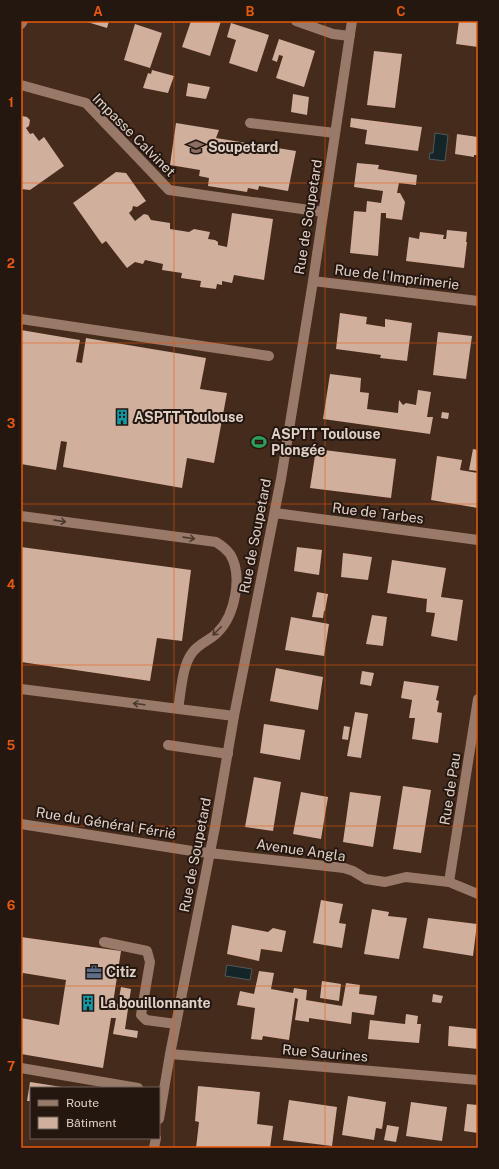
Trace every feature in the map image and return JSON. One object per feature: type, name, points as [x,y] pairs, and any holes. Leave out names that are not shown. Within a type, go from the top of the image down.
[{"type":"street","points":[[296,21],[333,34],[350,36]]},
{"type":"street","name":"Rue de Soupetard","points":[[160,1113],[170,1054],[210,852],[234,716],[275,513],[313,281],[352,21]]},
{"type":"street","name":"Impasse Calvinet","points":[[21,85],[86,102],[169,190],[323,212]]},
{"type":"street","points":[[250,123],[335,133]]},
{"type":"street","name":"Rue de l'Imprimerie","points":[[313,281],[478,302]]},
{"type":"street","points":[[21,319],[269,356]]},
{"type":"street","name":"Rue de Tarbes","points":[[275,513],[478,540]]},
{"type":"street","points":[[21,516],[216,542],[229,554],[234,564],[237,576],[232,609],[218,633],[204,642],[192,653],[186,663],[178,709]]},
{"type":"street","points":[[21,689],[234,716]]},
{"type":"street","name":"Rue de Pau","points":[[449,882],[478,699]]},
{"type":"street","points":[[168,745],[228,754]]},
{"type":"street","name":"Rue du Général Férrié","points":[[21,824],[210,852]]},
{"type":"street","name":"Avenue Angla","points":[[210,852],[344,868],[353,871],[366,879],[385,882],[406,877],[449,882],[478,894]]},
{"type":"street","points":[[104,942],[147,951],[150,962],[141,1015],[146,1020],[176,1024]]},
{"type":"street","name":"Rue Saurines","points":[[170,1054],[478,1080]]},
{"type":"street","points":[[21,1068],[132,1087]]},
{"type":"shaded area","points":[[435,133],[448,135],[445,161],[429,159],[430,153],[433,153]]},
{"type":"shaded area","points":[[227,965],[252,969],[250,980],[225,976]]},
{"type":"building","points":[[84,21],[109,21],[107,28]]},
{"type":"building","points":[[191,21],[221,21],[210,56],[182,47]]},
{"type":"building","points":[[459,21],[478,21],[478,47],[456,44]]},
{"type":"building","points":[[231,23],[269,35],[257,72],[229,63],[236,40],[227,37]]},
{"type":"building","points":[[135,24],[162,33],[150,68],[124,60]]},
{"type":"building","points":[[279,39],[315,51],[304,87],[276,78],[283,56],[279,55],[277,62],[272,60]]},
{"type":"building","points":[[374,51],[402,54],[395,108],[367,105]]},
{"type":"building","points":[[152,70],[174,76],[168,93],[143,88],[148,73],[151,74]]},
{"type":"building","points":[[188,83],[210,87],[206,99],[186,96]]},
{"type":"building","points":[[293,94],[309,97],[307,115],[291,112]]},
{"type":"building","points":[[22,116],[27,117],[30,120],[29,126],[26,128],[30,134],[33,133],[39,141],[44,137],[64,166],[30,190],[21,189]]},
{"type":"building","points":[[351,118],[422,127],[418,151],[365,144],[367,130],[350,127]]},
{"type":"building","points":[[176,123],[219,130],[216,138],[296,151],[288,191],[259,186],[258,190],[248,188],[247,192],[208,186],[209,178],[199,176],[200,170],[170,165]]},
{"type":"building","points":[[457,134],[478,137],[478,155],[474,155],[474,157],[455,154]]},
{"type":"building","points":[[357,163],[379,165],[378,169],[417,175],[416,185],[399,183],[397,193],[400,193],[405,202],[402,220],[386,218],[386,213],[381,213],[378,256],[350,253],[354,211],[366,212],[367,201],[381,203],[383,191],[354,187]]},
{"type":"building","points":[[116,172],[126,173],[146,201],[137,207],[133,206],[129,213],[135,221],[144,214],[148,215],[151,220],[170,223],[170,229],[189,232],[194,229],[210,232],[208,239],[215,240],[218,242],[218,245],[227,247],[232,213],[273,219],[264,280],[234,275],[232,283],[222,281],[222,285],[217,284],[216,289],[200,287],[201,281],[181,278],[182,273],[162,270],[163,264],[145,260],[143,264],[135,262],[127,268],[106,241],[102,244],[73,203]]},
{"type":"building","points":[[447,230],[467,232],[464,268],[406,261],[409,237],[419,239],[420,232],[444,235],[443,239],[446,239]]},
{"type":"building","points":[[340,313],[367,317],[366,324],[385,327],[385,319],[412,323],[407,361],[380,358],[381,355],[336,349]]},
{"type":"building","name":"ASPTT Toulouse","points":[[21,330],[80,340],[76,362],[82,363],[86,338],[206,358],[200,389],[227,393],[214,463],[187,458],[182,488],[63,467],[67,442],[61,441],[56,470],[21,464]]},
{"type":"building","points":[[438,332],[472,336],[466,379],[433,375]]},
{"type":"building","points":[[330,374],[361,378],[360,392],[369,393],[367,409],[398,413],[399,400],[403,405],[406,403],[416,405],[418,390],[431,392],[427,417],[433,417],[430,434],[323,419]]},
{"type":"building","points":[[442,412],[449,413],[448,419],[441,418]]},
{"type":"building","points":[[316,449],[396,459],[391,498],[310,488]]},
{"type":"building","points":[[473,449],[478,450],[478,471],[469,470]]},
{"type":"building","points":[[437,456],[462,460],[460,470],[478,473],[478,508],[431,500]]},
{"type":"building","points":[[21,547],[191,570],[182,641],[157,638],[150,681],[21,662]]},
{"type":"building","points":[[297,547],[322,550],[319,575],[294,571]]},
{"type":"building","points":[[343,553],[372,557],[368,580],[341,577]]},
{"type":"building","points":[[392,560],[446,568],[441,597],[463,600],[457,641],[431,636],[435,613],[426,612],[427,599],[387,593]]},
{"type":"building","points":[[317,592],[328,594],[323,618],[312,617]]},
{"type":"building","points":[[372,615],[387,617],[383,646],[366,644]]},
{"type":"building","points":[[291,617],[329,624],[324,656],[285,650]]},
{"type":"building","points":[[276,668],[323,677],[318,710],[270,701]]},
{"type":"building","points":[[362,671],[374,673],[371,686],[360,684]]},
{"type":"building","points":[[404,681],[439,686],[436,700],[439,701],[437,712],[442,713],[438,743],[412,739],[415,718],[409,718],[412,700],[401,698]]},
{"type":"building","points":[[355,712],[368,714],[361,758],[347,756]]},
{"type":"building","points":[[264,724],[305,730],[300,760],[260,753]]},
{"type":"building","points":[[344,726],[350,727],[348,740],[342,739]]},
{"type":"building","points":[[254,777],[281,782],[273,831],[245,827]]},
{"type":"building","points":[[403,786],[431,790],[421,853],[393,849]]},
{"type":"building","points":[[301,792],[328,797],[321,839],[293,834]]},
{"type":"building","points":[[350,792],[381,796],[373,847],[343,842]]},
{"type":"building","points":[[321,900],[343,904],[339,923],[346,924],[342,948],[313,943]]},
{"type":"building","points":[[372,909],[389,912],[388,916],[407,918],[399,959],[364,954]]},
{"type":"building","points":[[428,918],[477,924],[473,956],[423,948]]},
{"type":"building","points":[[232,925],[268,932],[273,928],[286,931],[282,952],[261,949],[259,961],[227,954]]},
{"type":"building","name":"La bouillonnante","points":[[21,937],[121,951],[113,1003],[118,1004],[121,987],[131,989],[125,1029],[138,1031],[137,1038],[113,1034],[116,1018],[111,1018],[103,1068],[21,1054],[21,1018],[59,1025],[66,980],[23,973],[21,983]]},
{"type":"building","points":[[259,971],[274,973],[271,989],[293,993],[294,988],[307,990],[306,1000],[342,1006],[346,983],[360,985],[359,994],[377,996],[374,1015],[352,1012],[351,1024],[309,1018],[309,1022],[295,1020],[298,999],[295,998],[289,1040],[263,1036],[262,1040],[251,1039],[255,1008],[237,1005],[240,991],[254,994]]},
{"type":"building","points":[[322,981],[341,984],[339,1001],[320,998]]},
{"type":"building","points":[[433,994],[443,996],[441,1003],[432,1002]]},
{"type":"building","points":[[406,1014],[418,1016],[417,1024],[421,1024],[419,1043],[368,1039],[370,1020],[405,1024]]},
{"type":"building","points":[[449,1026],[478,1029],[478,1049],[448,1046]]},
{"type":"building","points":[[30,1082],[62,1087],[30,1087],[30,1101],[27,1101]]},
{"type":"building","points":[[198,1086],[260,1092],[257,1124],[273,1126],[270,1148],[196,1148],[199,1122],[195,1121]]},
{"type":"building","points":[[348,1096],[386,1102],[382,1129],[376,1128],[374,1140],[342,1135]]},
{"type":"building","points":[[289,1100],[337,1107],[332,1146],[283,1140]]},
{"type":"building","points":[[411,1102],[447,1107],[442,1141],[406,1136]]},
{"type":"building","points":[[467,1104],[478,1105],[478,1133],[464,1131]]},
{"type":"building","points":[[387,1125],[399,1127],[396,1142],[384,1140]]},
{"type":"place","name":"Soupetard","points":[[196,147]]},
{"type":"place","name":"ASPTT Toulouse","points":[[122,417]]},
{"type":"place","name":"ASPTT Toulouse Plongée","points":[[259,442]]},
{"type":"place","name":"Citiz","points":[[94,972]]},
{"type":"place","name":"La bouillonnante","points":[[88,1003]]}]
